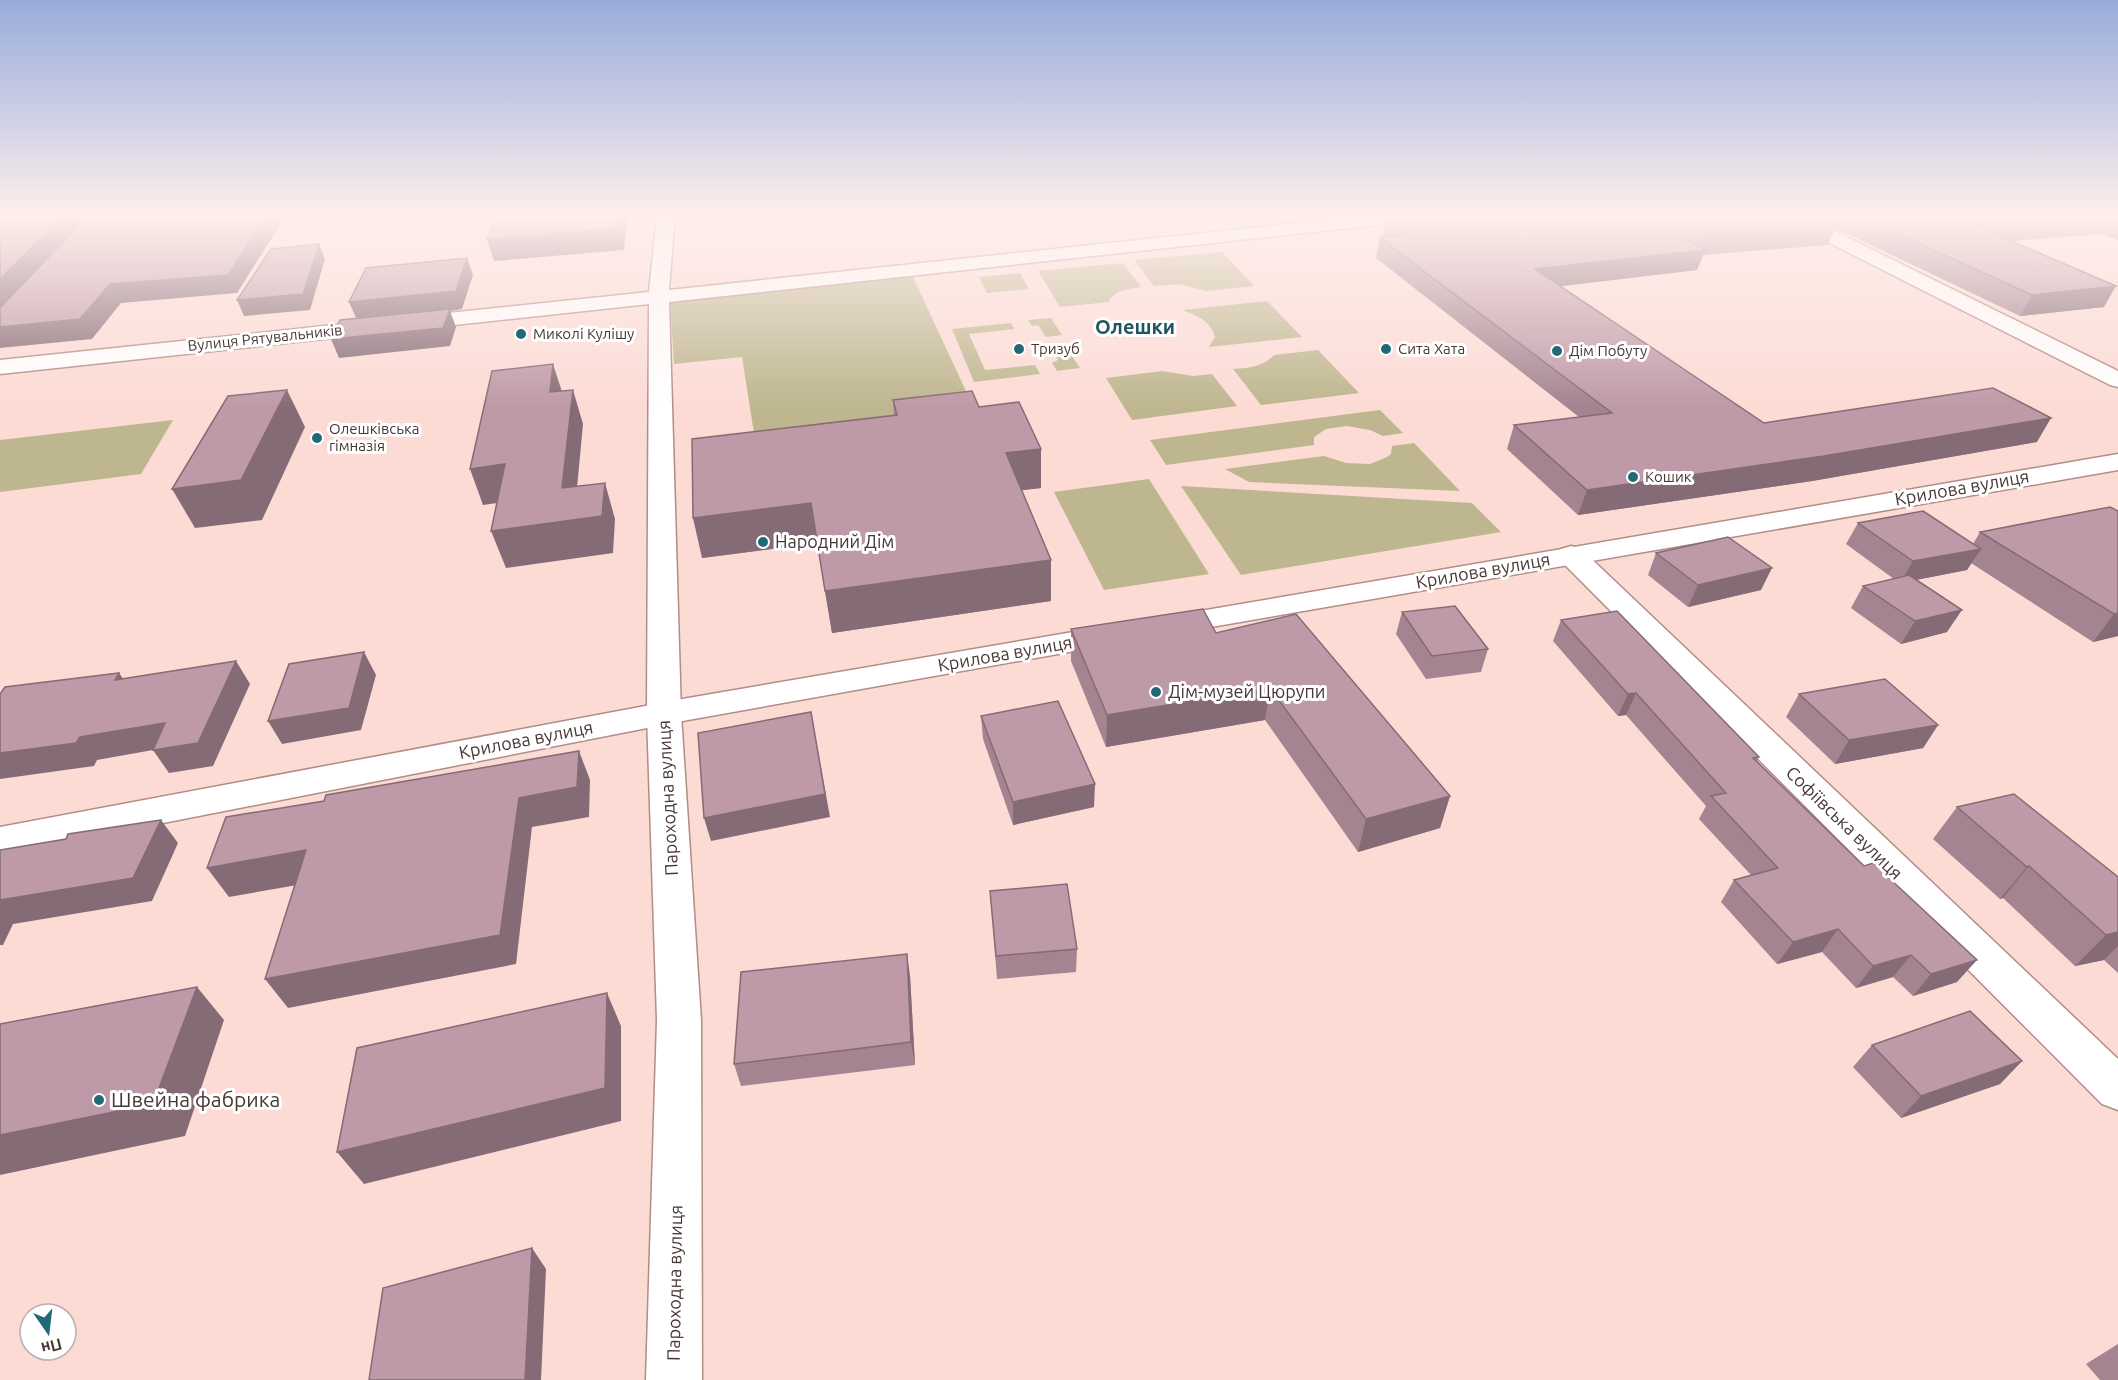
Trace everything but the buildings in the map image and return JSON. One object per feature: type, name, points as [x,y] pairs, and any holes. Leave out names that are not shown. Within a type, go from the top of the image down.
[{"type":"street","name":"Пароходна вулиця","points":[[660,279],[664,714],[679,1020],[674,1380]]},
{"type":"street","name":"Вулиця Рятувальників","points":[[0,367],[799,279]]},
{"type":"street","points":[[1917,279],[2118,380]]},
{"type":"street","name":"Крилова вулиця","points":[[0,841],[664,714],[2118,462]]},
{"type":"street","name":"Софіївська вулиця","points":[[1571,555],[2118,1089]]},
{"type":"shaded area","points":[[890,279],[914,279],[978,417],[756,446],[742,357],[674,364],[670,302]]},
{"type":"shaded area","points":[[980,279],[1024,279],[1029,289],[987,293]]},
{"type":"shaded area","points":[[1043,279],[1135,279],[1141,287],[1118,293],[1109,302],[1060,307]]},
{"type":"shaded area","points":[[1149,279],[1248,279],[1254,286],[1206,291],[1180,284],[1154,286]]},
{"type":"shaded area","points":[[1267,301],[1302,337],[1209,347],[1215,337],[1210,326],[1198,317],[1182,310]]},
{"type":"shaded area","points":[[1051,318],[1062,335],[1046,337],[1038,325],[1032,326],[1028,320]]},
{"type":"shaded area","points":[[1011,323],[1014,329],[969,334],[985,370],[1035,365],[1040,374],[974,382],[952,329]]},
{"type":"shaded area","points":[[1068,350],[1080,368],[1057,371],[1052,363],[1058,360],[1053,352]]},
{"type":"shaded area","points":[[1318,350],[1359,393],[1261,405],[1233,369],[1260,364],[1274,355]]},
{"type":"shaded area","points":[[1162,371],[1193,376],[1212,374],[1237,406],[1132,420],[1106,378]]},
{"type":"shaded area","points":[[1380,410],[1403,433],[1383,436],[1370,430],[1347,426],[1326,429],[1314,437],[1314,445],[1166,465],[1150,440]]},
{"type":"shaded area","points":[[173,420],[141,474],[0,492],[0,440]]},
{"type":"shaded area","points":[[1414,443],[1460,491],[1249,482],[1225,469],[1324,456],[1346,463],[1370,464],[1391,454],[1392,446]]},
{"type":"shaded area","points":[[1149,479],[1209,574],[1104,590],[1054,492]]},
{"type":"shaded area","points":[[1181,486],[1472,503],[1501,532],[1241,575]]},
{"type":"place","name":"Миколі Кулішу","points":[[521,334]]},
{"type":"place","name":"Тризуб","points":[[1019,349]]},
{"type":"place","name":"Сита Хата","points":[[1386,349]]},
{"type":"place","name":"Дім Побуту","points":[[1557,351]]},
{"type":"place","name":"Олешківська гімназія","points":[[317,438]]},
{"type":"place","name":"Кошик","points":[[1633,477]]},
{"type":"place","name":"Народний Дім","points":[[763,542]]},
{"type":"place","name":"Дім-музей Цюрупи","points":[[1156,692]]},
{"type":"place","name":"Швейна фабрика","points":[[99,1100]]},
{"type":"district","name":"Олешки","points":[[1135,327]]}]
